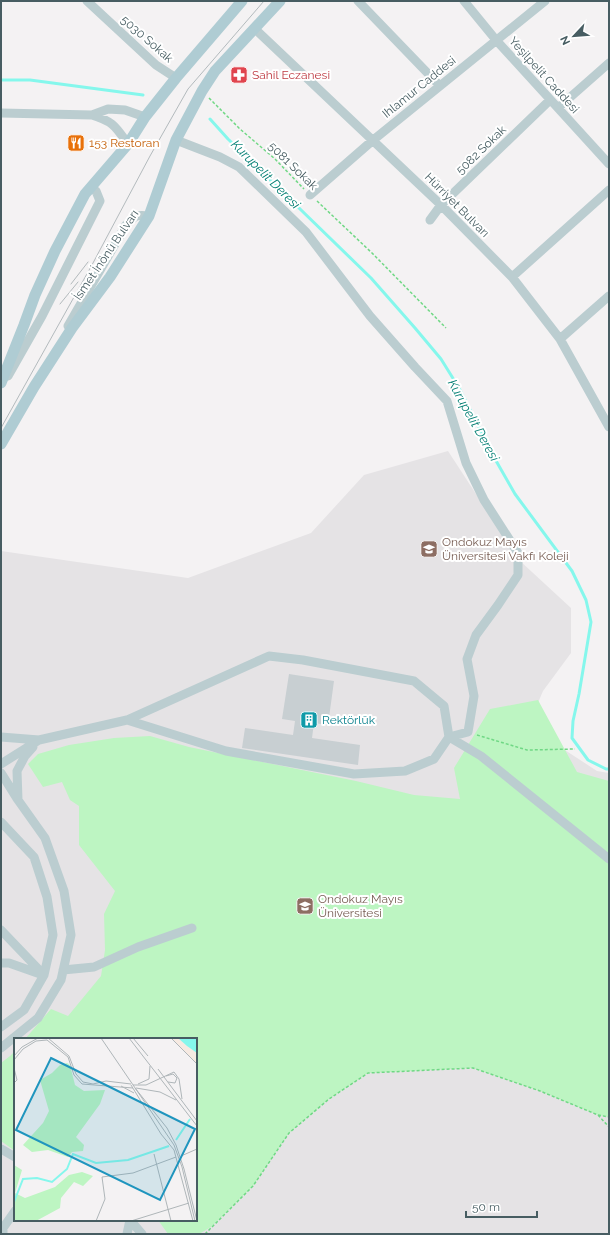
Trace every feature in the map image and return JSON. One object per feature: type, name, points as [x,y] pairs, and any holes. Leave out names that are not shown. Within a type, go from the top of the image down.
[{"type":"main road","name":"İsmet İnönü Bulvarı","points":[[1,444],[34,387],[72,328],[110,276],[149,216],[176,140],[202,91],[215,71],[280,1]]},
{"type":"main road","points":[[1,383],[35,295],[52,257],[85,194],[128,144],[145,117],[236,3]]},
{"type":"street","name":"5030 Sokak","points":[[86,1],[156,65],[176,78]]},
{"type":"street","points":[[358,1],[440,86]]},
{"type":"street","name":"Yeşilpelit Caddesi","points":[[464,1],[496,40],[609,164]]},
{"type":"street","name":"Ihlamur Caddesi","points":[[310,195],[372,141],[545,1]]},
{"type":"street","name":"Hürriyet Bulvarı","points":[[254,28],[441,205],[512,277],[560,339],[608,424]]},
{"type":"street","points":[[558,108],[609,63]]},
{"type":"street","name":"5082 Sokak","points":[[430,220],[441,205],[550,100]]},
{"type":"street","points":[[92,115],[108,109],[125,110],[145,117]]},
{"type":"street","points":[[1,114],[92,115],[114,124],[128,144]]},
{"type":"street","points":[[127,720],[226,751],[354,774],[405,772],[434,759],[450,737],[468,732],[474,696],[467,659],[476,635],[518,575],[518,553],[484,500],[472,476],[466,463],[447,401],[414,367],[370,316],[306,232],[239,167],[220,157],[176,140]]},
{"type":"street","points":[[1,388],[42,316],[100,201],[96,191],[90,189]]},
{"type":"street","points":[[512,277],[609,190]]},
{"type":"street","points":[[560,339],[609,296]]},
{"type":"street","points":[[1,737],[39,740],[127,720],[269,656],[303,660],[414,681],[444,706],[450,737],[481,756],[609,859]]},
{"type":"street","points":[[1,764],[39,740]]},
{"type":"street","points":[[18,800],[17,771],[25,756],[39,740]]},
{"type":"street","points":[[1,773],[45,838],[64,891],[71,935],[61,980],[38,1018],[1,1048]]},
{"type":"street","points":[[1,822],[34,857],[46,897],[53,935],[44,975],[24,1010],[1,1027]]},
{"type":"street","points":[[63,970],[94,967],[138,947],[192,928]]},
{"type":"street","points":[[1,930],[44,975]]},
{"type":"street","points":[[1,963],[9,962],[44,975]]},
{"type":"street","points":[[1,1149],[14,1156]]},
{"type":"street","points":[[3,1234],[3,1228],[14,1212]]},
{"type":"street","points":[[127,1234],[130,1221]]},
{"type":"street","points":[[131,1221],[142,1234]]},
{"type":"path","name":"5081 Sokak","points":[[202,91],[240,129],[275,159],[310,195],[372,253],[446,328]]},
{"type":"path","points":[[468,732],[526,750],[575,749]]},
{"type":"path","points":[[205,1234],[253,1186],[289,1133],[328,1099],[368,1073],[473,1068],[540,1091],[598,1115],[609,1117]]},
{"type":"path","points":[[598,1115],[609,1127]]},
{"type":"shaded area","name":"Ondokuz Mayıs Üniversitesi","points":[[448,451],[519,560],[571,608],[571,653],[543,691],[528,726],[597,771],[609,773],[609,1234],[1,1234],[1,551],[188,578],[311,533],[364,475]]},
{"type":"green space","points":[[538,700],[577,772],[609,781],[609,1117],[598,1115],[540,1091],[473,1068],[368,1073],[329,1099],[289,1133],[253,1186],[211,1227],[199,1234],[168,1234],[159,1221],[197,1221],[197,1038],[26,1038],[51,1009],[68,1016],[101,976],[105,950],[104,914],[115,891],[79,845],[79,806],[70,800],[62,782],[43,787],[28,764],[38,754],[69,745],[114,738],[150,736],[189,747],[356,781],[414,795],[460,799],[454,768],[490,709]]},
{"type":"green space","points":[[14,1052],[14,1150],[1,1141],[1,1063]]},
{"type":"building","name":"Rektörlük","points":[[289,674],[334,681],[328,725],[314,723],[312,738],[360,745],[358,765],[242,748],[245,728],[293,735],[295,721],[282,719]]},
{"type":"waterway","name":"Kurupelit Deresi","points":[[1,80],[30,80],[143,95]]},
{"type":"waterway","name":"Kurupelit Deresi","points":[[210,119],[228,139],[371,278],[441,359],[459,388],[495,459],[515,494],[572,571],[586,600],[591,622],[573,721],[572,738],[588,760],[609,769]]},
{"type":"tram line","points":[[1,428],[188,89],[264,1]]},
{"type":"tram line","points":[[71,284],[88,262]]},
{"type":"tram line","points":[[60,304],[78,282]]},
{"type":"place","name":"Sahil Eczanesi","points":[[239,75]]},
{"type":"place","name":"153 Restoran","points":[[76,143]]},
{"type":"place","name":"Ondokuz Mayıs Üniversitesi Vakfı Koleji","points":[[429,549]]},
{"type":"place","name":"Rektörlük","points":[[309,720]]},
{"type":"place","name":"Ondokuz Mayıs Üniversitesi","points":[[305,906]]}]
